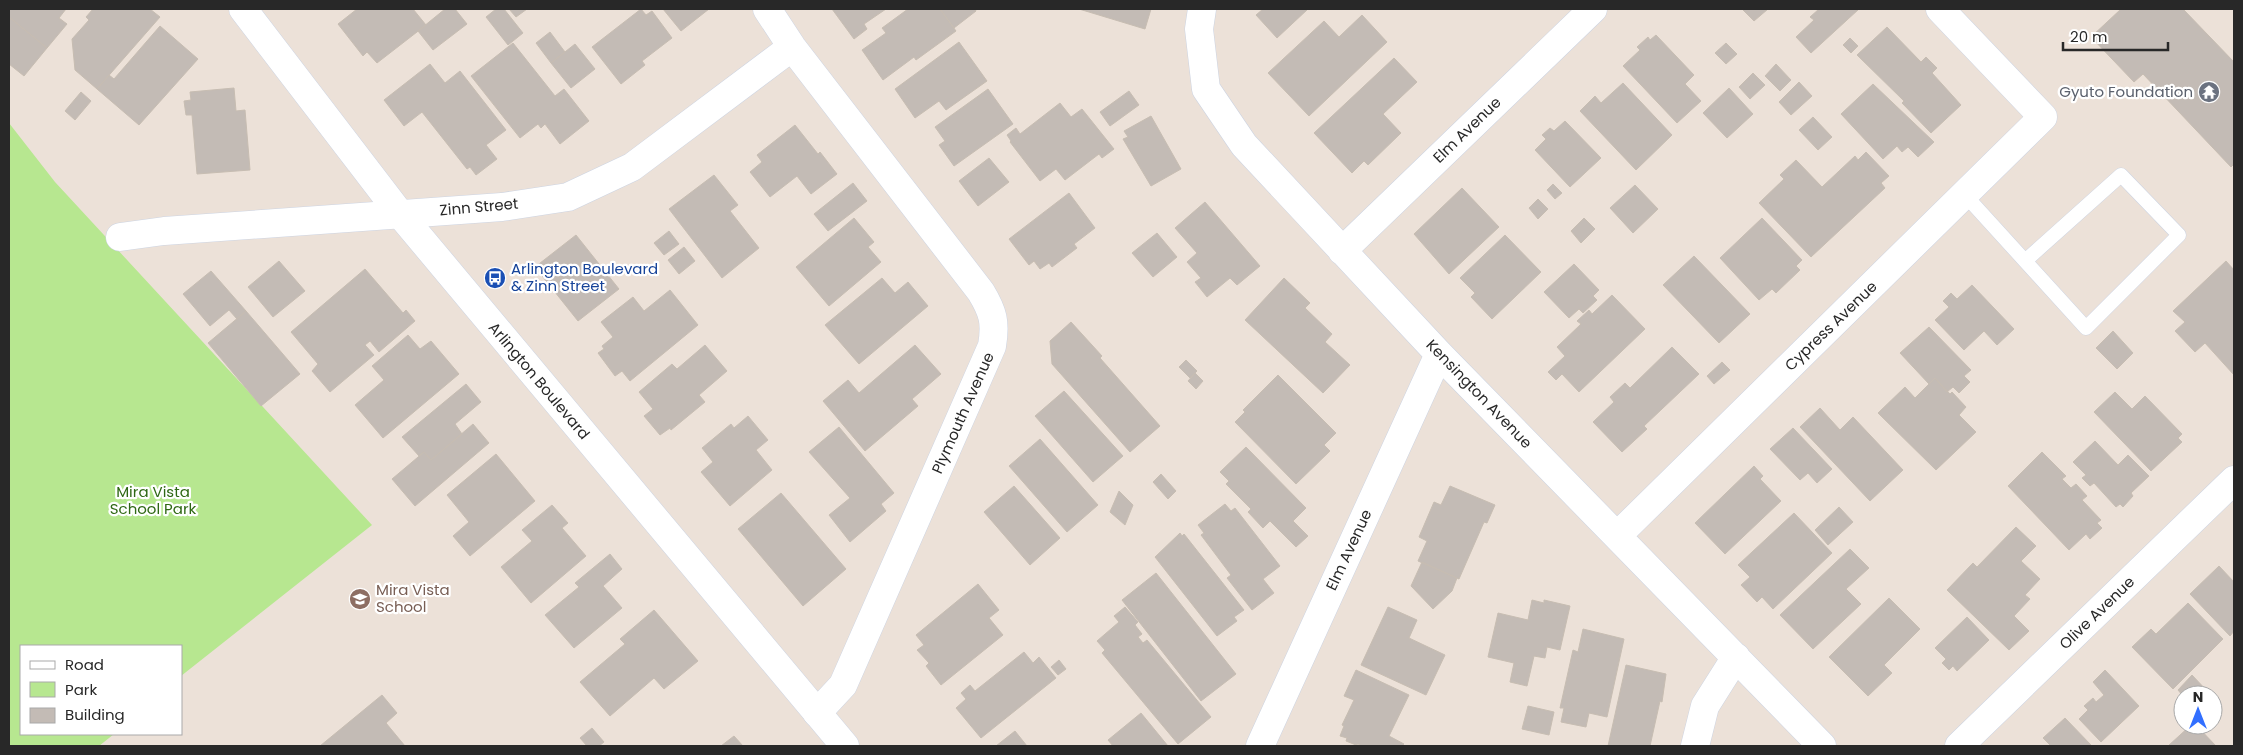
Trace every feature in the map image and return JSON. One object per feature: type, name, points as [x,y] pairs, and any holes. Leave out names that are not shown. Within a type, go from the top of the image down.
[{"type":"street","name":"Arlington Boulevard","points":[[243,9],[400,214],[846,746]]},
{"type":"street","name":"Plymouth Avenue","points":[[767,9],[792,47],[981,292],[991,308],[994,326],[992,346],[843,685],[817,713]]},
{"type":"street","name":"Kensington Avenue","points":[[1202,9],[1199,30],[1206,89],[1244,145],[1439,354],[1618,535],[1822,746]]},
{"type":"street","name":"Elm Avenue","points":[[1342,251],[1593,9]]},
{"type":"street","name":"Cypress Avenue","points":[[1618,535],[2043,117],[1940,9]]},
{"type":"street","name":"Zinn Street","points":[[120,237],[164,231],[502,206],[568,197],[632,167],[792,47]]},
{"type":"street","name":"Elm Avenue","points":[[1260,746],[1439,354]]},
{"type":"street","name":"Olive Avenue","points":[[1959,746],[2234,480]]},
{"type":"street","points":[[1696,746],[1705,706],[1736,658]]},
{"type":"lane","points":[[1964,195],[2086,328],[2180,234],[2121,175],[2025,261]]},
{"type":"green space","name":"Mira Vista School Park","points":[[9,123],[55,182],[372,525],[182,675],[182,645],[20,645],[20,735],[113,735],[99,746],[9,746]]},
{"type":"building","points":[[9,9],[66,9],[59,18],[67,24],[47,48],[9,17]]},
{"type":"building","points":[[93,9],[150,9],[160,17],[97,89],[75,70],[72,39],[89,20],[86,17]]},
{"type":"building","points":[[357,9],[413,9],[426,25],[377,63],[367,52],[363,56],[338,24]]},
{"type":"building","points":[[445,9],[455,9],[467,24],[433,50],[418,31]]},
{"type":"building","points":[[496,9],[504,9],[523,33],[508,45],[486,17]]},
{"type":"building","points":[[509,9],[527,9],[516,17]]},
{"type":"building","points":[[641,9],[646,15],[652,11],[672,38],[642,61],[645,65],[621,84],[592,47]]},
{"type":"building","points":[[663,9],[709,9],[681,31]]},
{"type":"building","points":[[832,9],[886,9],[864,24],[867,29],[854,39]]},
{"type":"building","points":[[908,9],[940,9],[956,31],[916,60],[914,57],[883,80],[862,50],[886,33],[882,28]]},
{"type":"building","points":[[940,9],[975,9],[976,11],[954,28]]},
{"type":"building","points":[[1079,9],[1151,9],[1145,29]]},
{"type":"building","points":[[1263,9],[1308,9],[1277,38],[1256,15]]},
{"type":"building","points":[[1742,9],[1768,9],[1754,21]]},
{"type":"building","points":[[1819,9],[1859,9],[1811,53],[1796,37],[1814,20],[1810,17]]},
{"type":"building","name":"Gyuto Foundation","points":[[2121,9],[2183,9],[2234,62],[2234,164],[2231,167],[2143,74],[2134,82],[2091,37]]},
{"type":"building","points":[[1362,15],[1387,42],[1309,116],[1268,73],[1324,21],[1339,37]]},
{"type":"building","points":[[9,17],[47,48],[24,76],[9,64]]},
{"type":"building","points":[[160,26],[198,59],[139,125],[97,89],[109,75],[114,79]]},
{"type":"building","points":[[1887,27],[1921,62],[1926,57],[1937,68],[1932,73],[1961,105],[1931,133],[1902,103],[1904,101],[1857,55]]},
{"type":"building","points":[[550,32],[565,52],[551,63],[536,43]]},
{"type":"building","points":[[1656,35],[1694,75],[1685,84],[1701,101],[1677,123],[1623,66],[1640,50],[1637,47],[1648,37],[1650,40]]},
{"type":"building","points":[[1850,38],[1858,46],[1851,53],[1843,45]]},
{"type":"building","points":[[959,42],[987,81],[946,110],[939,101],[915,118],[895,89]]},
{"type":"building","points":[[513,43],[555,96],[564,89],[589,121],[560,144],[545,124],[541,128],[538,124],[520,138],[471,76]]},
{"type":"building","points":[[1726,43],[1737,54],[1726,64],[1715,53]]},
{"type":"building","points":[[575,44],[595,69],[571,88],[551,63]]},
{"type":"building","points":[[1394,58],[1417,82],[1383,114],[1401,133],[1368,165],[1364,161],[1352,173],[1314,133]]},
{"type":"building","points":[[430,64],[445,83],[460,71],[506,130],[486,145],[497,159],[476,175],[470,167],[467,169],[422,112],[404,126],[384,100]]},
{"type":"building","points":[[1776,64],[1791,80],[1780,91],[1765,76]]},
{"type":"building","points":[[1753,73],[1765,85],[1750,99],[1739,87]]},
{"type":"building","points":[[1799,82],[1812,96],[1791,115],[1779,102]]},
{"type":"building","points":[[1623,83],[1672,135],[1636,170],[1580,111],[1595,96],[1601,103]]},
{"type":"building","points":[[1873,84],[1934,142],[1918,157],[1908,147],[1902,152],[1897,146],[1883,159],[1841,114]]},
{"type":"building","points":[[234,88],[236,111],[245,110],[250,170],[197,174],[192,115],[186,115],[184,101],[191,100],[190,92]]},
{"type":"building","points":[[1729,88],[1753,114],[1727,138],[1703,113]]},
{"type":"building","points":[[988,89],[1013,124],[954,166],[939,145],[945,141],[935,127]]},
{"type":"building","points":[[1129,91],[1139,105],[1110,126],[1100,112]]},
{"type":"building","points":[[81,92],[91,101],[75,120],[65,111]]},
{"type":"building","points":[[1060,103],[1071,117],[1082,109],[1114,149],[1102,158],[1099,154],[1065,180],[1056,169],[1040,181],[1010,142],[1007,135],[1016,128],[1020,134]]},
{"type":"building","points":[[1151,116],[1181,169],[1151,186],[1123,139],[1128,137],[1124,131]]},
{"type":"building","points":[[1813,117],[1832,137],[1818,150],[1799,130]]},
{"type":"building","points":[[1565,121],[1601,158],[1570,187],[1535,150],[1546,139],[1542,135],[1550,128],[1554,131]]},
{"type":"building","points":[[795,125],[837,174],[811,194],[797,176],[770,197],[750,172],[762,162],[757,155]]},
{"type":"building","points":[[1866,152],[1889,176],[1881,183],[1885,188],[1811,257],[1759,203],[1784,179],[1780,175],[1796,160],[1822,187],[1855,156],[1858,160]]},
{"type":"building","points":[[989,158],[1009,182],[978,206],[959,181]]},
{"type":"building","points":[[714,175],[738,205],[730,211],[759,248],[722,278],[669,209]]},
{"type":"building","points":[[853,183],[867,201],[828,231],[814,214]]},
{"type":"building","points":[[1553,184],[1562,193],[1555,199],[1547,190]]},
{"type":"building","points":[[1635,185],[1658,209],[1633,233],[1610,208]]},
{"type":"building","points":[[1462,188],[1499,227],[1449,274],[1414,234]]},
{"type":"building","points":[[1069,193],[1095,228],[1074,244],[1077,248],[1052,267],[1049,263],[1040,269],[1034,261],[1029,265],[1009,239]]},
{"type":"building","points":[[1538,199],[1548,209],[1538,219],[1529,208]]},
{"type":"building","points":[[1205,202],[1260,266],[1237,285],[1230,278],[1207,297],[1195,282],[1201,278],[1187,262],[1197,253],[1175,228]]},
{"type":"building","points":[[854,218],[874,242],[868,247],[881,262],[829,306],[796,267]]},
{"type":"building","points":[[1584,218],[1595,229],[1581,243],[1571,231]]},
{"type":"building","points":[[1762,218],[1802,260],[1796,266],[1800,270],[1776,293],[1772,289],[1759,300],[1720,258]]},
{"type":"building","points":[[669,231],[679,244],[664,255],[654,243]]},
{"type":"building","points":[[1157,233],[1177,257],[1153,277],[1132,253]]},
{"type":"building","points":[[576,235],[619,289],[578,321],[535,267]]},
{"type":"building","points":[[1505,235],[1541,272],[1492,319],[1471,297],[1475,293],[1460,278]]},
{"type":"building","points":[[684,247],[695,261],[679,274],[668,260]]},
{"type":"building","points":[[1694,256],[1750,314],[1719,343],[1663,285]]},
{"type":"building","points":[[279,261],[305,291],[273,317],[248,287]]},
{"type":"building","points":[[2226,261],[2234,270],[2234,375],[2205,343],[2195,352],[2175,331],[2185,322],[2173,311]]},
{"type":"building","points":[[1574,264],[1599,290],[1593,296],[1597,300],[1583,313],[1579,309],[1569,318],[1544,292]]},
{"type":"building","points":[[365,269],[403,313],[406,310],[415,321],[379,352],[370,341],[365,345],[374,355],[330,392],[312,371],[318,364],[291,332]]},
{"type":"building","points":[[211,271],[246,311],[237,319],[229,310],[210,326],[183,294]]},
{"type":"building","points":[[882,278],[895,293],[908,282],[928,306],[859,364],[825,325]]},
{"type":"building","points":[[1284,278],[1310,303],[1305,308],[1332,334],[1325,342],[1350,365],[1323,393],[1245,320]]},
{"type":"building","points":[[1972,285],[2014,329],[1997,345],[1984,331],[1964,350],[1935,320],[1949,307],[1943,301],[1951,293],[1957,299]]},
{"type":"building","points":[[670,290],[698,325],[630,381],[622,371],[615,376],[598,353],[604,349],[602,346],[613,337],[601,322],[633,297],[644,311]]},
{"type":"building","points":[[1612,295],[1645,329],[1579,392],[1562,374],[1556,380],[1548,372],[1565,356],[1557,347],[1581,324],[1577,321],[1589,310],[1592,314]]},
{"type":"building","points":[[246,311],[300,374],[261,406],[208,343]]},
{"type":"building","points":[[1071,322],[1160,426],[1130,452],[1052,364],[1050,341]]},
{"type":"building","points":[[1929,327],[1971,370],[1964,376],[1970,382],[1959,393],[1953,387],[1947,392],[1935,378],[1929,384],[1900,353]]},
{"type":"building","points":[[2113,331],[2133,353],[2117,369],[2096,348]]},
{"type":"building","points":[[408,335],[420,349],[431,341],[459,374],[383,438],[355,405],[384,380],[372,366]]},
{"type":"building","points":[[705,345],[727,371],[699,395],[705,402],[671,430],[670,428],[660,435],[644,416],[653,409],[639,392],[672,364],[677,369]]},
{"type":"building","points":[[915,345],[941,374],[912,399],[918,406],[865,451],[823,401],[848,380],[859,393]]},
{"type":"building","points":[[1672,347],[1699,374],[1644,426],[1647,429],[1622,452],[1593,422],[1614,402],[1610,397],[1625,383],[1630,388]]},
{"type":"building","points":[[1186,360],[1197,371],[1190,378],[1179,367]]},
{"type":"building","points":[[1722,362],[1730,370],[1714,384],[1707,376]]},
{"type":"building","points":[[1195,373],[1203,381],[1196,389],[1188,381]]},
{"type":"building","points":[[1278,375],[1336,433],[1324,445],[1330,451],[1296,484],[1235,422],[1245,412],[1243,410]]},
{"type":"building","points":[[1935,378],[1966,407],[1959,415],[1976,432],[1936,470],[1878,413],[1905,387],[1915,398]]},
{"type":"building","points":[[466,384],[481,402],[455,424],[462,434],[431,460],[424,452],[419,456],[402,437]]},
{"type":"building","points":[[1064,391],[1123,456],[1093,482],[1035,416]]},
{"type":"building","points":[[2115,392],[2132,409],[2145,396],[2182,434],[2178,438],[2182,442],[2151,471],[2094,412]]},
{"type":"building","points":[[1820,408],[1840,430],[1853,417],[1903,470],[1870,501],[1800,427]]},
{"type":"building","points":[[748,416],[768,440],[756,450],[772,470],[730,506],[701,472],[713,462],[702,448],[731,424],[734,428]]},
{"type":"building","points":[[473,424],[489,443],[415,506],[392,479],[424,452],[431,460]]},
{"type":"building","points":[[839,427],[894,493],[881,504],[886,511],[850,542],[829,515],[850,498],[809,452]]},
{"type":"building","points":[[1793,428],[1832,469],[1817,483],[1808,473],[1800,480],[1770,449]]},
{"type":"building","points":[[1040,439],[1098,505],[1067,532],[1009,466]]},
{"type":"building","points":[[2095,441],[2118,465],[2128,455],[2149,476],[2131,493],[2133,496],[2123,507],[2120,504],[2116,507],[2094,483],[2090,486],[2082,478],[2086,475],[2073,462]]},
{"type":"building","points":[[1246,447],[1306,508],[1293,521],[1308,536],[1296,547],[1270,521],[1263,528],[1248,512],[1251,509],[1226,484],[1229,481],[1220,472]]},
{"type":"building","points":[[2042,452],[2066,476],[2062,479],[2071,488],[2076,484],[2087,496],[2082,500],[2101,520],[2097,523],[2102,528],[2090,539],[2086,534],[2069,550],[2008,486]]},
{"type":"building","points":[[496,454],[535,501],[470,556],[453,536],[469,522],[447,495]]},
{"type":"building","points":[[1754,466],[1763,476],[1760,479],[1781,501],[1725,554],[1695,523]]},
{"type":"building","points":[[1161,474],[1176,491],[1168,499],[1153,482]]},
{"type":"building","points":[[1014,486],[1060,538],[1030,565],[984,512]]},
{"type":"building","points":[[1450,486],[1495,505],[1487,523],[1484,522],[1459,579],[1418,561],[1427,541],[1419,537],[1434,502],[1441,505]]},
{"type":"building","points":[[1119,491],[1133,505],[1125,525],[1110,512]]},
{"type":"building","points":[[781,493],[846,569],[803,606],[738,529]]},
{"type":"building","points":[[1225,504],[1231,511],[1235,508],[1280,566],[1263,579],[1274,593],[1252,610],[1227,578],[1231,575],[1201,535],[1204,533],[1198,525]]},
{"type":"building","points":[[552,505],[568,523],[562,528],[586,556],[531,603],[501,567],[532,541],[522,530]]},
{"type":"building","points":[[1839,507],[1853,522],[1828,545],[1815,530]]},
{"type":"building","points":[[1794,513],[1832,553],[1773,609],[1762,597],[1757,602],[1741,585],[1750,577],[1738,565]]},
{"type":"building","points":[[2016,527],[2036,546],[2021,561],[2040,579],[2025,595],[2030,599],[2014,616],[2029,631],[2009,650],[1947,590],[1973,563],[1977,567]]},
{"type":"building","points":[[1180,533],[1182,536],[1184,534],[1244,610],[1234,617],[1237,621],[1217,636],[1155,557]]},
{"type":"building","points":[[1850,549],[1869,568],[1846,589],[1861,604],[1813,649],[1780,615]]},
{"type":"building","points":[[610,554],[622,569],[603,586],[622,608],[574,648],[545,615],[579,587],[575,583]]},
{"type":"building","points":[[1422,562],[1457,578],[1452,591],[1433,609],[1411,586]]},
{"type":"building","points":[[2219,566],[2234,582],[2234,631],[2230,636],[2190,594]]},
{"type":"building","points":[[1156,573],[1236,674],[1201,701],[1122,600]]},
{"type":"building","points":[[978,584],[999,610],[989,618],[1003,635],[941,685],[926,666],[929,663],[917,650],[924,645],[916,635]]},
{"type":"building","points":[[1889,598],[1920,629],[1884,665],[1892,673],[1868,696],[1829,657]]},
{"type":"building","points":[[1532,600],[1544,603],[1544,600],[1570,606],[1560,650],[1547,647],[1545,658],[1534,656],[1527,686],[1510,682],[1514,663],[1488,657],[1498,613],[1528,620]]},
{"type":"building","points":[[2188,603],[2223,639],[2177,685],[2173,685],[2173,689],[2132,647],[2151,629],[2156,634]]},
{"type":"building","points":[[1125,607],[1138,622],[1135,625],[1142,634],[1138,637],[1143,643],[1147,640],[1211,717],[1178,744],[1102,653],[1105,650],[1097,641],[1119,622],[1114,616]]},
{"type":"building","points":[[1388,607],[1417,620],[1409,638],[1445,655],[1426,695],[1361,665]]},
{"type":"building","points":[[654,610],[698,661],[664,689],[654,678],[610,716],[580,682],[625,644],[620,639]]},
{"type":"building","points":[[1967,617],[1989,640],[1957,671],[1953,666],[1949,670],[1942,663],[1946,659],[1935,648]]},
{"type":"building","points":[[1583,629],[1624,639],[1607,717],[1589,713],[1586,727],[1561,722],[1564,708],[1560,708],[1573,650],[1578,652]]},
{"type":"building","points":[[1024,652],[1033,663],[1039,657],[1056,678],[981,738],[956,708],[966,699],[961,693],[970,685],[975,691]]},
{"type":"building","points":[[1059,660],[1066,669],[1058,675],[1051,667]]},
{"type":"building","points":[[1626,665],[1666,674],[1662,702],[1660,701],[1650,746],[1608,746]]},
{"type":"building","points":[[1356,670],[1409,695],[1389,736],[1404,744],[1402,746],[1362,746],[1346,741],[1347,738],[1340,736],[1344,726],[1342,725],[1354,700],[1344,696]]},
{"type":"building","points":[[2105,670],[2139,706],[2101,742],[2079,719],[2088,710],[2084,706],[2093,698],[2096,702],[2104,695],[2093,682]]},
{"type":"building","points":[[2192,675],[2201,685],[2183,685]]},
{"type":"building","points":[[382,695],[397,713],[386,723],[405,746],[320,746]]},
{"type":"building","points":[[1528,706],[1554,712],[1549,735],[1522,729]]},
{"type":"building","points":[[1141,713],[1168,746],[1113,746],[1108,740]]},
{"type":"building","points":[[2065,718],[2090,746],[2051,746],[2043,738]]},
{"type":"building","points":[[592,728],[604,742],[599,746],[587,746],[580,738]]},
{"type":"building","points":[[1015,731],[1027,746],[996,746]]},
{"type":"building","points":[[2180,735],[2206,735],[2216,746],[2168,746]]},
{"type":"building","points":[[734,736],[743,746],[721,746]]},
{"type":"place","name":"Gyuto Foundation","points":[[2209,92]]},
{"type":"place","name":"Arlington Boulevard & Zinn Street","points":[[495,278]]},
{"type":"place","name":"Mira Vista School","points":[[360,599]]}]
